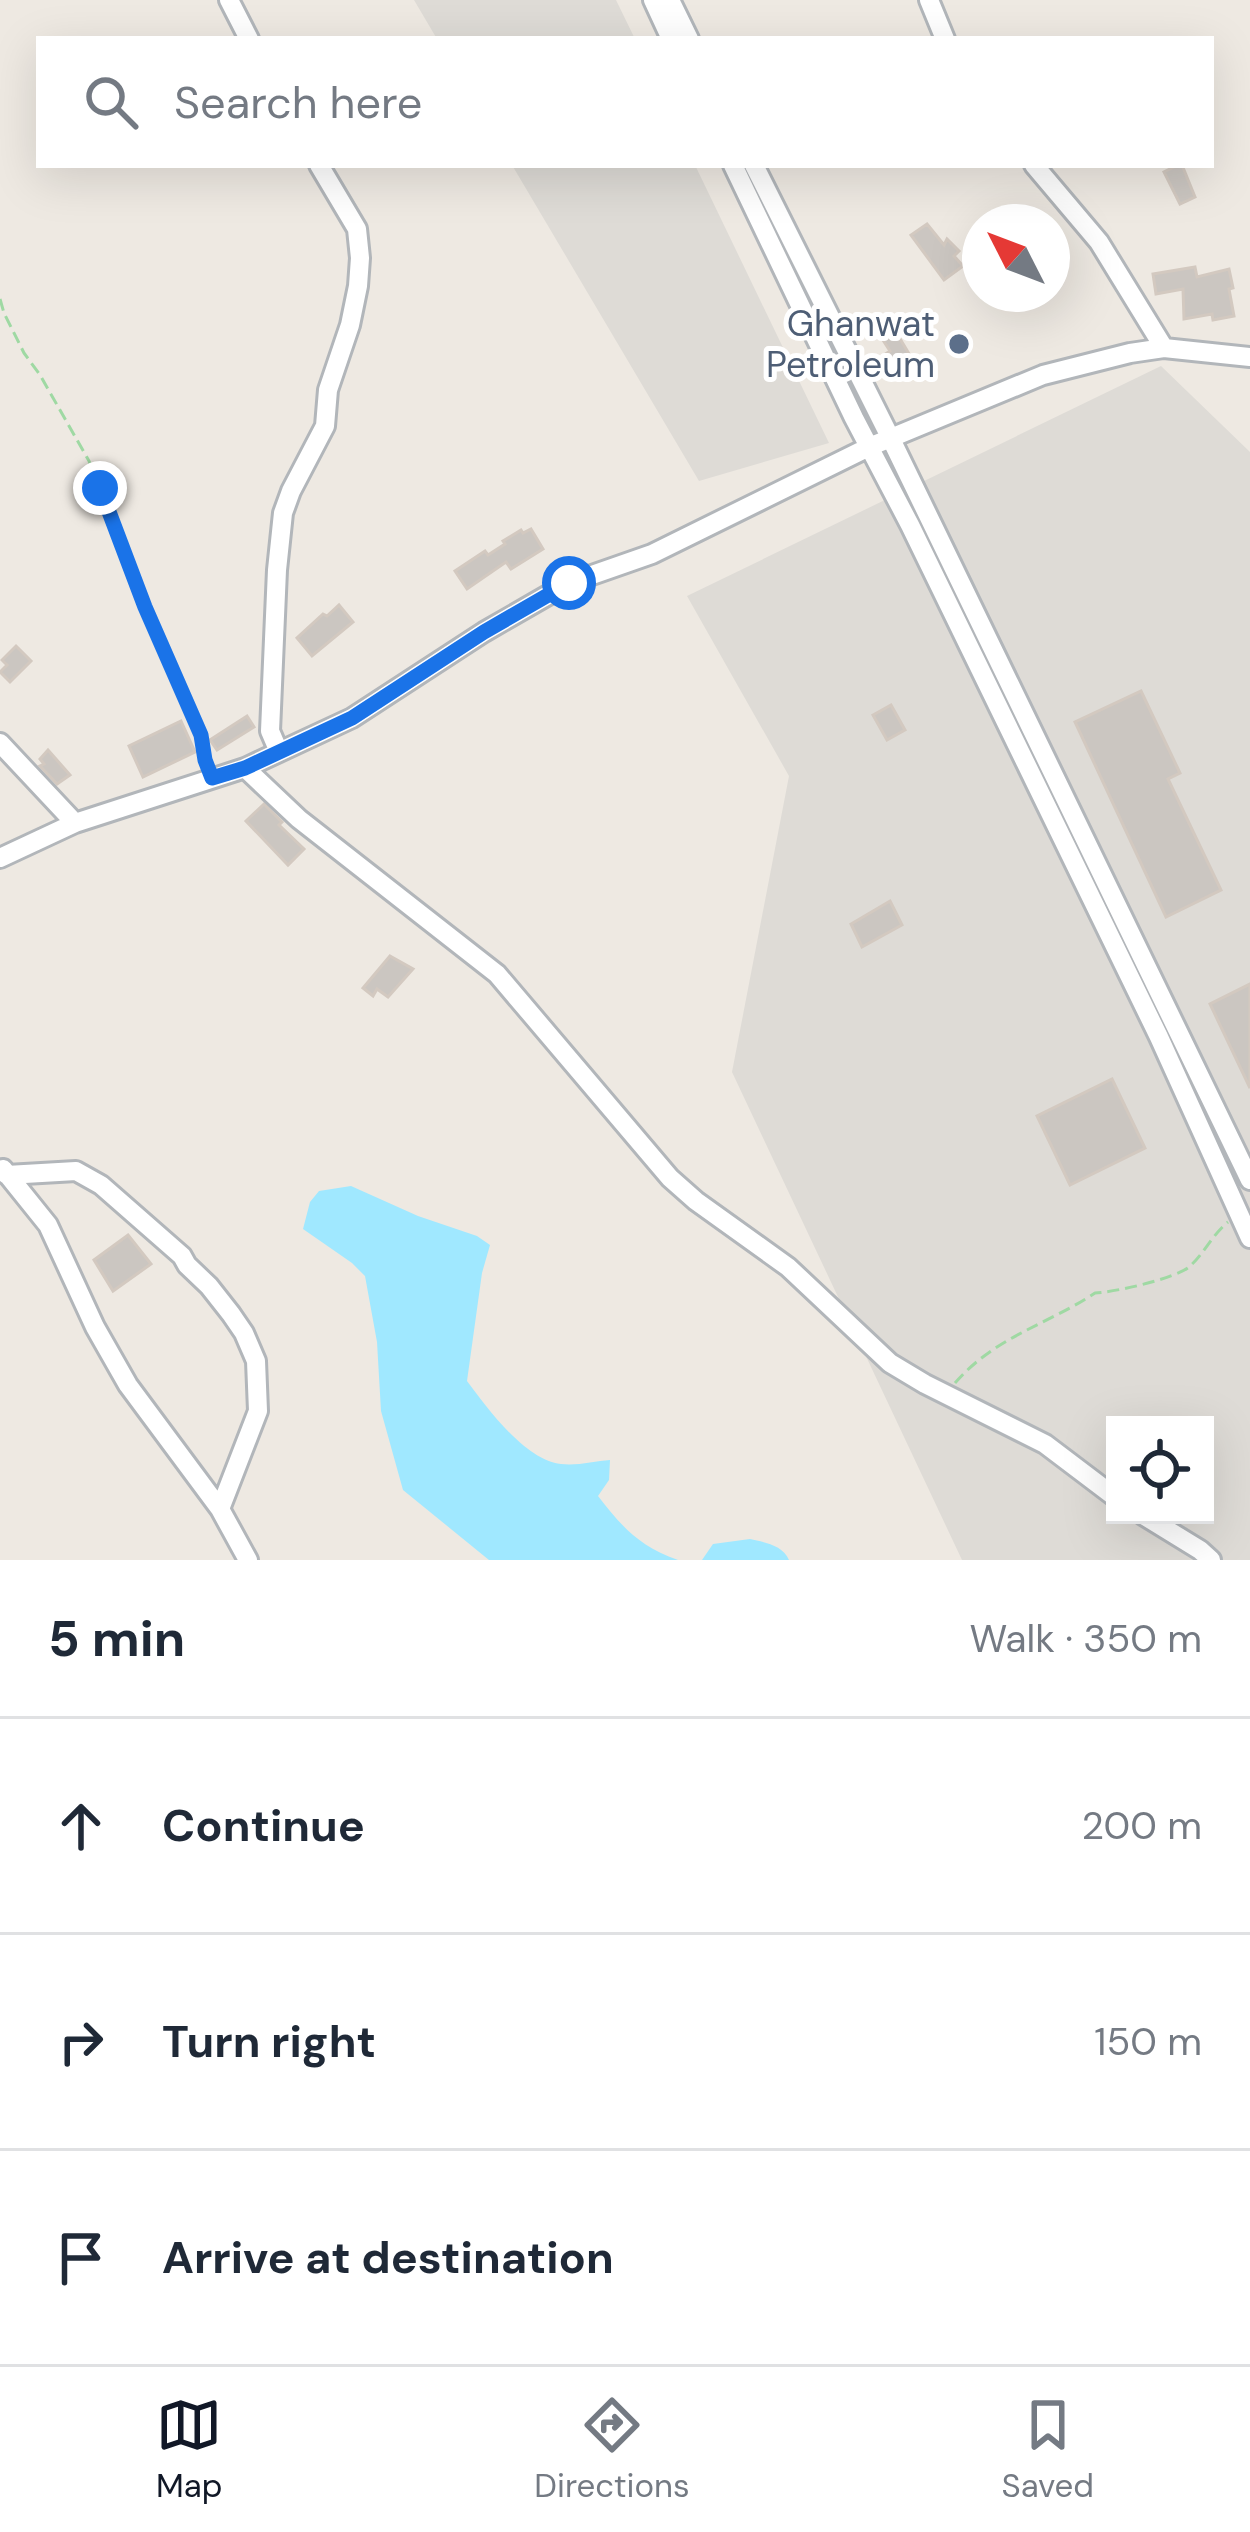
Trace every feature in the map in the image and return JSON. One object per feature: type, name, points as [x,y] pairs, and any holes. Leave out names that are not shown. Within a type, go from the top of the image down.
[{"type":"street","points":[[229,0],[247,36]]},
{"type":"street","points":[[653,0],[669,36]]},
{"type":"street","points":[[670,0],[688,36]]},
{"type":"street","points":[[929,0],[945,36]]},
{"type":"street","points":[[279,752],[270,731],[284,513],[325,426],[328,390],[350,325],[359,272],[357,229],[321,168]]},
{"type":"street","points":[[734,168],[1160,1037],[1250,1238]]},
{"type":"street","points":[[756,168],[1250,1180]]},
{"type":"street","points":[[1037,168],[1099,242],[1164,348]]},
{"type":"street","points":[[0,858],[75,823],[245,768],[352,718],[569,583],[652,554],[869,447],[1043,375],[1164,348],[1250,358]]},
{"type":"street","points":[[0,743],[75,823]]},
{"type":"street","points":[[245,768],[299,819],[497,974],[670,1178],[696,1202],[788,1267],[890,1363],[1045,1444],[1106,1490]]},
{"type":"street","points":[[4,1170],[76,1171],[101,1185],[182,1256],[244,1333],[256,1361],[258,1411],[220,1509]]},
{"type":"street","points":[[4,1170],[48,1225],[128,1385],[220,1509],[248,1560]]},
{"type":"street","points":[[1158,1524],[1211,1560]]},
{"type":"path","points":[[0,299],[23,353],[89,461],[201,735],[212,778]]},
{"type":"path","points":[[952,1398],[956,1383],[999,1343],[1095,1293],[1111,1293],[1181,1272],[1192,1265],[1223,1224],[1239,1214]]},
{"type":"shaded area","points":[[414,0],[616,0],[634,36],[435,36]]},
{"type":"shaded area","points":[[514,168],[696,168],[829,443],[699,481]]},
{"type":"shaded area","points":[[1161,366],[1250,452],[1250,1560],[962,1560],[732,1072],[789,776],[687,596]]},
{"type":"water","points":[[351,1186],[490,1245],[467,1381],[508,1432],[534,1454],[561,1464],[610,1460],[609,1480],[598,1496],[633,1535],[678,1560],[489,1560],[403,1490],[381,1411],[377,1342],[365,1276],[303,1229],[310,1202],[319,1191]]},
{"type":"water","points":[[750,1539],[778,1548],[789,1560],[702,1560],[713,1544]]},
{"type":"building","points":[[1183,168],[1195,197],[1180,204],[1164,172]]},
{"type":"building","points":[[927,224],[944,245],[947,239],[959,251],[954,256],[962,267],[944,280],[911,235]]},
{"type":"building","points":[[1195,267],[1197,277],[1229,269],[1234,316],[1184,319],[1183,289],[1156,294],[1153,274]]},
{"type":"building","points":[[890,322],[911,357],[893,370],[884,355],[890,351],[877,331]]},
{"type":"building","points":[[531,529],[543,549],[511,569],[506,562],[467,589],[455,571],[485,551],[488,555],[521,530]]},
{"type":"building","points":[[339,605],[353,622],[312,656],[297,638]]},
{"type":"building","points":[[16,646],[31,661],[10,682],[0,672],[7,665],[2,660]]},
{"type":"building","points":[[1141,691],[1180,773],[1168,779],[1221,890],[1166,917],[1075,722]]},
{"type":"building","points":[[891,705],[905,730],[887,740],[873,715]]},
{"type":"building","points":[[247,716],[254,727],[217,750],[210,740]]},
{"type":"building","points":[[181,721],[195,752],[143,777],[129,746]]},
{"type":"building","points":[[48,750],[70,775],[57,784],[40,766]]},
{"type":"building","points":[[264,804],[304,849],[288,865],[246,821]]},
{"type":"building","points":[[890,901],[902,925],[862,947],[851,924]]},
{"type":"building","points":[[390,956],[413,969],[388,997],[377,989],[373,996],[363,988]]},
{"type":"building","points":[[1250,984],[1250,1088],[1210,1004]]},
{"type":"building","points":[[1112,1079],[1145,1148],[1070,1185],[1037,1116]]},
{"type":"building","points":[[128,1235],[151,1264],[113,1291],[94,1260]]},
{"type":"place","name":"Ghanwat Petroleum","points":[[959,344]]},
{"type":"route","points":[[100,488],[201,735],[212,778],[245,768],[352,718],[569,583]]}]
